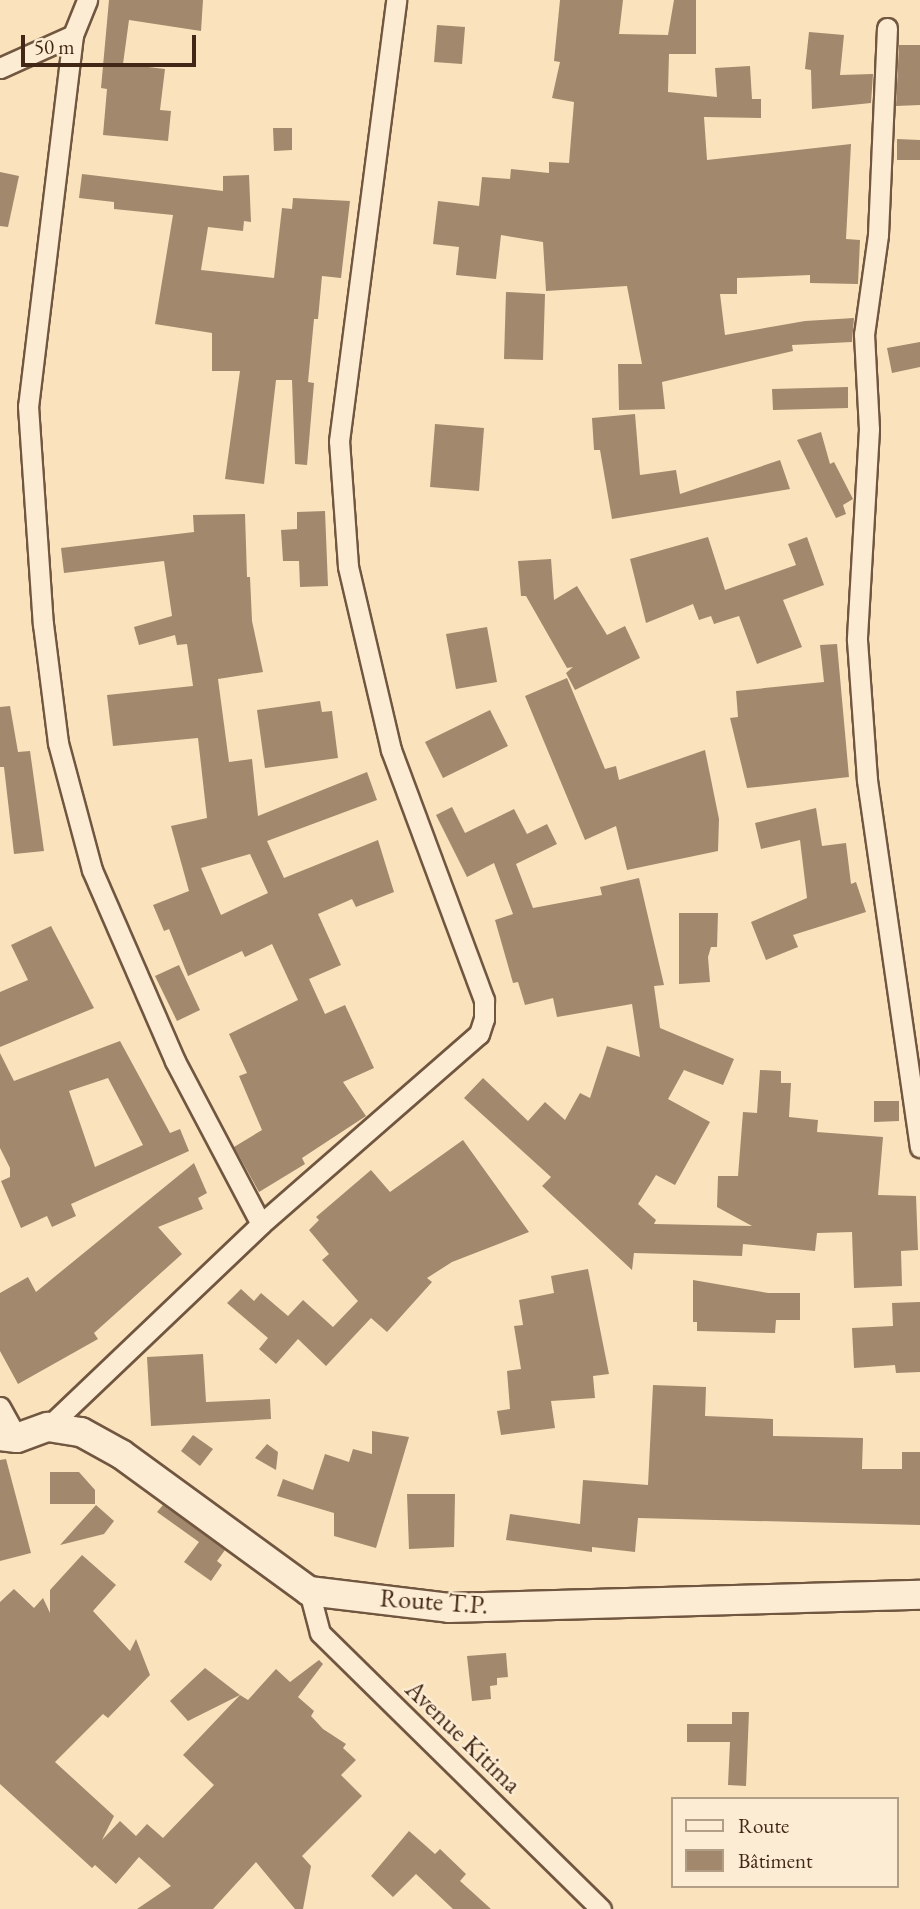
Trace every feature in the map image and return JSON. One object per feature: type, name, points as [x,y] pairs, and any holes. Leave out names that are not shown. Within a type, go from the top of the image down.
[{"type":"street","points":[[87,0],[73,35],[29,406],[43,624],[58,743],[92,870],[175,1061],[261,1224]]},
{"type":"street","points":[[48,1427],[261,1224],[479,1034],[484,1019],[484,1000],[391,750],[348,566],[339,442],[396,0]]},
{"type":"street","points":[[887,28],[878,235],[864,334],[869,429],[857,640],[867,780],[920,1147]]},
{"type":"street","points":[[0,68],[73,35]]},
{"type":"street","points":[[0,1406],[8,1437]]},
{"type":"street","name":"Route T.P.","points":[[8,1437],[48,1427],[80,1432],[121,1454],[309,1591],[449,1608],[920,1594]]},
{"type":"street","name":"Avenue Kitima","points":[[309,1591],[320,1633],[601,1909]]},
{"type":"building","points":[[109,0],[203,0],[201,31],[129,20],[123,64],[165,69],[160,110],[171,111],[168,141],[103,135],[107,89],[101,88]]},
{"type":"building","points":[[560,0],[623,0],[619,34],[668,35],[674,0],[696,0],[696,54],[669,54],[668,92],[717,97],[715,68],[750,66],[752,99],[761,99],[761,118],[704,117],[707,160],[851,144],[846,239],[860,240],[858,284],[810,283],[810,275],[737,278],[737,294],[720,294],[725,335],[805,321],[854,318],[852,342],[792,345],[793,351],[662,382],[665,409],[619,410],[618,364],[642,364],[627,286],[546,291],[543,242],[501,235],[496,279],[456,275],[459,247],[433,244],[438,201],[479,206],[482,177],[510,179],[511,169],[549,173],[549,162],[569,163],[574,102],[552,98],[560,62],[554,61]]},
{"type":"building","points":[[437,25],[465,27],[462,64],[434,62]]},
{"type":"building","points":[[809,32],[844,35],[840,75],[873,74],[871,103],[812,109],[811,70],[805,69]]},
{"type":"building","points":[[899,45],[920,45],[920,105],[896,106]]},
{"type":"building","points":[[273,128],[292,128],[292,150],[274,151]]},
{"type":"building","points":[[897,139],[920,140],[920,160],[897,160]]},
{"type":"building","points":[[0,172],[19,176],[8,227],[0,226]]},
{"type":"building","points":[[82,174],[223,191],[223,176],[249,175],[251,222],[244,221],[243,231],[208,227],[201,270],[274,278],[282,208],[292,209],[293,198],[350,201],[341,278],[322,276],[318,319],[314,319],[308,382],[314,383],[307,465],[295,464],[292,380],[276,380],[264,484],[225,479],[240,371],[212,371],[212,333],[155,324],[173,215],[114,209],[114,202],[79,198]]},
{"type":"building","points":[[506,292],[545,294],[543,360],[504,359]]},
{"type":"building","points":[[920,342],[920,367],[892,373],[887,348]]},
{"type":"building","points":[[848,387],[848,408],[773,410],[772,389]]},
{"type":"building","points":[[635,414],[640,475],[676,470],[680,494],[780,460],[790,489],[612,519],[600,450],[594,450],[592,418]]},
{"type":"building","points":[[435,424],[484,428],[479,491],[430,487]]},
{"type":"building","points":[[821,432],[830,464],[834,462],[853,499],[843,505],[846,514],[836,518],[797,440]]},
{"type":"building","points":[[325,511],[328,586],[300,587],[299,561],[283,561],[281,530],[297,529],[297,512]]},
{"type":"building","points":[[245,514],[247,577],[250,577],[252,621],[263,672],[218,679],[229,762],[252,759],[258,816],[367,772],[377,800],[267,841],[284,878],[378,840],[394,892],[356,907],[352,899],[318,914],[341,965],[309,979],[325,1014],[345,1005],[374,1068],[343,1082],[366,1116],[302,1158],[305,1164],[259,1192],[234,1147],[262,1130],[239,1076],[247,1073],[229,1034],[298,1000],[272,944],[245,957],[242,951],[188,976],[169,929],[164,931],[153,905],[189,891],[171,826],[207,818],[198,738],[113,746],[107,695],[193,686],[187,644],[177,645],[175,635],[139,645],[134,627],[172,616],[164,561],[64,573],[61,548],[194,532],[193,515]],"holes":[[[250,854],[268,893],[221,915],[201,868]]]},
{"type":"building","points":[[708,537],[725,590],[796,565],[788,544],[807,537],[824,585],[783,600],[802,647],[757,664],[739,616],[714,624],[711,616],[699,620],[693,604],[646,623],[630,559]]},
{"type":"building","points":[[551,559],[554,600],[577,586],[607,635],[625,626],[640,658],[575,690],[566,673],[573,667],[567,668],[526,596],[521,596],[518,561]]},
{"type":"building","points":[[487,627],[497,682],[456,689],[446,634]]},
{"type":"building","points":[[837,644],[849,777],[747,788],[730,718],[738,717],[736,691],[824,682],[820,645]]},
{"type":"building","points":[[567,678],[605,769],[616,766],[619,780],[705,750],[719,819],[718,851],[627,870],[616,826],[585,840],[525,696]]},
{"type":"building","points":[[320,701],[322,712],[332,711],[338,758],[265,768],[257,710]]},
{"type":"building","points":[[10,706],[18,752],[30,751],[44,851],[14,854],[4,767],[0,767],[0,707]]},
{"type":"building","points":[[490,710],[508,746],[443,778],[425,742]]},
{"type":"building","points":[[452,807],[465,833],[514,809],[527,834],[547,824],[557,844],[516,864],[533,908],[602,895],[600,887],[639,878],[664,985],[654,986],[660,1028],[734,1059],[723,1085],[684,1070],[668,1099],[710,1122],[675,1185],[656,1175],[638,1204],[656,1220],[654,1224],[752,1226],[717,1207],[718,1176],[738,1176],[743,1112],[757,1113],[760,1070],[781,1071],[781,1083],[791,1083],[789,1117],[818,1120],[817,1132],[883,1137],[878,1195],[916,1196],[918,1250],[901,1251],[902,1286],[854,1288],[852,1232],[817,1233],[815,1251],[743,1244],[742,1256],[634,1253],[632,1270],[542,1186],[551,1177],[464,1098],[483,1078],[528,1121],[545,1102],[565,1120],[580,1093],[590,1098],[607,1046],[640,1057],[632,1004],[557,1017],[553,998],[525,1005],[518,982],[513,983],[495,920],[513,914],[494,863],[467,877],[436,815]]},
{"type":"building","points":[[816,808],[822,846],[846,843],[851,884],[856,882],[866,912],[793,935],[798,947],[766,960],[751,922],[807,898],[800,840],[761,849],[755,823]]},
{"type":"building","points":[[679,913],[718,913],[717,947],[711,947],[708,957],[710,982],[679,984]]},
{"type":"building","points":[[51,926],[94,1008],[0,1047],[0,992],[28,980],[11,945]]},
{"type":"building","points":[[179,965],[200,1010],[177,1021],[155,976]]},
{"type":"building","points":[[120,1041],[170,1133],[180,1129],[189,1151],[71,1204],[76,1216],[52,1227],[47,1216],[21,1228],[1,1181],[10,1177],[10,1168],[0,1148],[0,1053],[14,1081]],"holes":[[[108,1078],[143,1145],[95,1167],[69,1091]]]},
{"type":"building","points":[[874,1101],[899,1101],[899,1121],[874,1122]]},
{"type":"building","points":[[463,1140],[529,1232],[452,1262],[427,1278],[432,1282],[387,1332],[371,1318],[326,1366],[298,1339],[276,1364],[259,1349],[268,1338],[227,1303],[241,1289],[254,1301],[261,1293],[288,1316],[303,1300],[333,1327],[358,1301],[322,1260],[329,1254],[309,1230],[319,1220],[316,1217],[371,1170],[390,1192]]},
{"type":"building","points":[[194,1163],[207,1193],[198,1198],[203,1209],[158,1227],[182,1254],[94,1333],[98,1339],[18,1384],[0,1351],[0,1293],[28,1277],[36,1292]]},
{"type":"building","points":[[588,1269],[609,1374],[593,1376],[595,1398],[551,1401],[555,1428],[501,1435],[497,1411],[510,1409],[507,1371],[521,1369],[514,1326],[523,1325],[519,1300],[554,1293],[551,1276]]},
{"type":"building","points":[[693,1280],[768,1293],[800,1293],[800,1320],[776,1320],[775,1333],[697,1331],[697,1322],[693,1322]]},
{"type":"building","points":[[920,1302],[920,1372],[896,1373],[895,1365],[854,1368],[852,1328],[893,1326],[892,1303]]},
{"type":"building","points":[[203,1354],[206,1402],[270,1399],[271,1419],[151,1426],[147,1357]]},
{"type":"building","points":[[653,1385],[706,1387],[705,1416],[773,1419],[773,1436],[863,1438],[862,1469],[902,1469],[902,1452],[920,1452],[920,1525],[638,1518],[635,1552],[592,1547],[592,1552],[506,1540],[510,1514],[580,1524],[583,1480],[648,1485]]},
{"type":"building","points":[[372,1431],[409,1437],[376,1548],[334,1536],[334,1513],[277,1496],[283,1479],[313,1490],[325,1454],[349,1462],[353,1449],[372,1454]]},
{"type":"building","points":[[193,1435],[213,1449],[200,1466],[181,1451]]},
{"type":"building","points":[[267,1444],[278,1452],[276,1470],[255,1458]]},
{"type":"building","points":[[6,1459],[31,1553],[0,1561],[0,1460]]},
{"type":"building","points":[[50,1472],[79,1472],[95,1490],[95,1504],[50,1504]]},
{"type":"building","points":[[407,1494],[455,1494],[454,1547],[409,1549]]},
{"type":"building","points":[[96,1505],[114,1521],[104,1534],[60,1545]]},
{"type":"building","points":[[163,1505],[225,1550],[217,1561],[222,1565],[211,1581],[184,1562],[199,1542],[157,1512]]},
{"type":"building","points":[[82,1555],[116,1585],[93,1611],[130,1651],[136,1639],[150,1675],[108,1718],[103,1714],[55,1762],[114,1816],[102,1840],[120,1821],[136,1836],[147,1824],[163,1838],[214,1785],[183,1755],[240,1695],[248,1700],[276,1669],[290,1682],[319,1660],[323,1664],[298,1697],[314,1711],[311,1716],[323,1729],[346,1744],[343,1748],[356,1760],[341,1775],[362,1796],[302,1856],[311,1866],[303,1909],[295,1909],[256,1862],[213,1909],[137,1909],[171,1886],[139,1857],[116,1884],[95,1865],[92,1868],[0,1784],[0,1602],[14,1589],[34,1608],[43,1598],[50,1613],[50,1590]]},
{"type":"building","points":[[506,1653],[508,1677],[497,1678],[497,1685],[490,1686],[491,1699],[472,1701],[467,1656]]},
{"type":"building","points":[[205,1668],[240,1695],[188,1721],[170,1701]]},
{"type":"building","points":[[732,1712],[749,1712],[746,1786],[728,1785],[730,1742],[687,1742],[687,1724],[732,1724]]},
{"type":"building","points":[[409,1831],[435,1854],[440,1849],[466,1874],[460,1881],[491,1909],[453,1909],[416,1874],[393,1897],[371,1876]]}]
